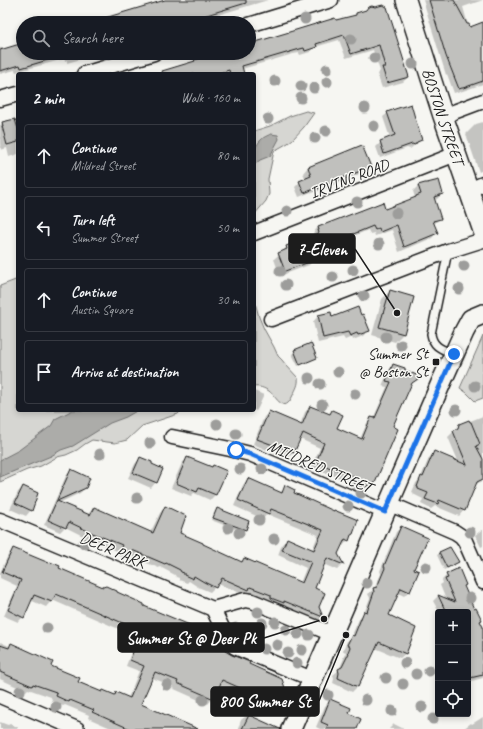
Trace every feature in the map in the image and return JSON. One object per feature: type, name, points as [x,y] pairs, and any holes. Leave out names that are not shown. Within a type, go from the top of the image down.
[{"type":"main road","name":"BOSTON STREET","points":[[406,0],[456,154],[476,187],[483,230]]},
{"type":"main road","points":[[291,729],[386,507],[454,354],[471,319],[483,314]]},
{"type":"street","points":[[256,22],[331,0]]},
{"type":"street","points":[[91,72],[131,60]]},
{"type":"street","points":[[0,99],[16,95]]},
{"type":"street","points":[[443,116],[483,101]]},
{"type":"street","name":"IRVING ROAD","points":[[256,232],[456,154]]},
{"type":"street","points":[[271,319],[448,251],[483,240]]},
{"type":"street","name":"MILDRED STREET","points":[[172,437],[250,454],[455,532],[465,541],[483,582]]},
{"type":"street","name":"DEER PARK","points":[[0,520],[213,609]]},
{"type":"street","points":[[312,680],[235,647],[228,640],[213,609],[245,600],[252,601],[332,634]]},
{"type":"street","points":[[0,696],[77,729]]},
{"type":"lane","points":[[448,251],[431,336],[436,345],[454,354]]},
{"type":"shaded area","points":[[306,111],[314,113],[293,139],[274,151],[268,179],[269,194],[266,201],[256,213],[256,130],[270,126],[290,116]]},
{"type":"shaded area","points":[[271,134],[278,135],[279,139],[270,156],[256,163],[256,147],[262,138]]},
{"type":"shaded area","points":[[16,280],[16,412],[180,412],[142,426],[127,440],[115,443],[92,440],[77,450],[57,457],[41,466],[27,470],[0,482],[0,286]]},
{"type":"shaded area","points":[[256,306],[264,329],[278,356],[298,378],[296,389],[290,401],[284,405],[269,391],[256,387]]},
{"type":"shaded area","points":[[483,336],[483,398],[475,401],[460,388]]},
{"type":"shaded area","points":[[69,412],[135,412],[110,423],[73,446],[0,477],[0,460],[19,450],[51,426],[55,419]]},
{"type":"building","points":[[165,0],[246,0],[246,3],[203,16],[111,16]]},
{"type":"building","points":[[429,0],[454,0],[470,27],[483,22],[483,81],[459,89],[446,56]]},
{"type":"building","points":[[383,5],[387,7],[409,77],[387,83],[382,67],[385,67],[379,45],[351,54],[344,35],[316,44],[317,47],[305,51],[304,48],[242,66],[244,72],[230,72],[229,70],[222,72],[162,71],[195,61],[194,60],[256,60],[256,42],[335,18],[336,20],[356,15],[356,13],[366,10],[368,7]]},
{"type":"building","points":[[16,45],[16,60],[48,60],[21,68],[20,65],[0,71],[0,50]]},
{"type":"building","points":[[411,104],[422,140],[417,142],[415,145],[412,144],[384,154],[380,141],[395,135],[387,112]]},
{"type":"building","points":[[15,119],[16,143],[7,145],[2,122]]},
{"type":"building","points":[[362,145],[371,167],[304,193],[299,181],[311,176],[308,167]]},
{"type":"building","points":[[439,180],[443,194],[434,197],[441,219],[433,221],[438,233],[404,247],[397,225],[380,232],[379,228],[375,230],[373,226],[341,239],[342,242],[312,254],[315,260],[285,271],[278,253],[287,249],[286,246],[319,233],[318,227],[383,202],[385,209],[416,197],[421,194],[418,185]]},
{"type":"building","points":[[390,290],[414,297],[404,334],[379,327]]},
{"type":"building","points":[[358,307],[361,315],[363,314],[370,331],[358,335],[357,333],[350,336],[348,332],[323,338],[318,315],[331,312],[332,317]]},
{"type":"building","points":[[311,343],[317,358],[300,365],[294,350]]},
{"type":"building","points":[[393,364],[405,368],[405,370],[421,377],[412,383],[393,426],[398,429],[375,483],[364,487],[354,483],[357,478],[316,462],[324,443],[303,433],[294,453],[274,444],[273,445],[257,439],[269,411],[302,425],[310,406],[330,414],[332,410],[343,415],[337,428],[362,439],[371,417],[375,418],[391,382],[386,381]]},
{"type":"building","points":[[469,420],[480,444],[476,446],[483,459],[483,479],[477,482],[465,511],[439,500],[438,504],[425,499],[428,493],[418,489],[417,487],[434,451],[467,465],[453,431],[458,428],[459,424]]},
{"type":"building","points":[[140,457],[163,469],[157,483],[133,473]]},
{"type":"building","points":[[187,457],[227,471],[216,495],[199,488],[197,492],[176,483]]},
{"type":"building","points":[[71,469],[90,478],[86,488],[57,501],[90,515],[94,507],[153,533],[165,506],[186,516],[180,533],[242,562],[244,558],[302,583],[311,562],[282,550],[287,538],[314,550],[323,530],[271,509],[269,514],[238,500],[248,478],[282,493],[285,485],[295,490],[294,493],[358,520],[349,541],[345,539],[338,554],[344,565],[327,558],[315,588],[325,593],[319,607],[323,617],[284,601],[284,603],[271,598],[271,595],[250,587],[249,590],[222,578],[216,588],[194,576],[193,579],[184,575],[184,573],[180,570],[166,563],[165,564],[132,550],[130,553],[120,549],[122,545],[69,522],[66,528],[48,520]]},
{"type":"building","points":[[23,486],[38,493],[32,511],[15,503]]},
{"type":"building","points":[[217,508],[249,521],[246,530],[213,518]]},
{"type":"building","points":[[401,526],[428,538],[414,569],[419,571],[410,592],[401,588],[389,615],[416,628],[406,654],[379,642],[358,687],[338,678],[338,669],[342,667],[349,653],[350,647],[347,645],[352,635],[354,636],[364,611],[367,612],[374,592],[373,588],[377,587]]},
{"type":"building","points":[[450,547],[459,562],[447,568],[439,552]]},
{"type":"building","points":[[13,548],[60,566],[59,568],[103,587],[106,586],[144,604],[144,606],[197,628],[198,630],[194,639],[208,645],[212,644],[232,655],[250,662],[249,664],[282,679],[285,688],[281,698],[258,691],[256,695],[222,680],[214,699],[177,683],[178,681],[155,672],[141,704],[198,729],[130,729],[92,712],[94,710],[56,696],[56,692],[33,684],[32,686],[0,672],[0,645],[9,648],[11,643],[53,662],[51,666],[80,678],[78,682],[102,692],[103,690],[115,695],[116,692],[130,698],[144,666],[130,660],[141,631],[56,594],[52,602],[34,595],[24,618],[8,610],[21,580],[2,572]]},
{"type":"building","points":[[459,568],[466,585],[464,586],[474,609],[476,608],[482,620],[480,621],[483,627],[483,675],[471,678],[471,609],[445,609],[438,595],[455,602],[445,579],[448,578],[446,574]]},
{"type":"building","points":[[330,699],[351,708],[349,713],[361,719],[357,729],[326,729],[328,725],[321,722]]},
{"type":"building","points":[[249,715],[280,729],[242,729]]},
{"type":"place","name":"7-Eleven","points":[[397,313]]},
{"type":"place","name":"Summer St @ Boston St","points":[[436,362]]},
{"type":"place","name":"Summer St @ Deer Pk","points":[[324,619]]},
{"type":"place","name":"800 Summer St","points":[[346,635]]},
{"type":"route","points":[[236,450],[250,454],[385,512],[454,354]]}]
